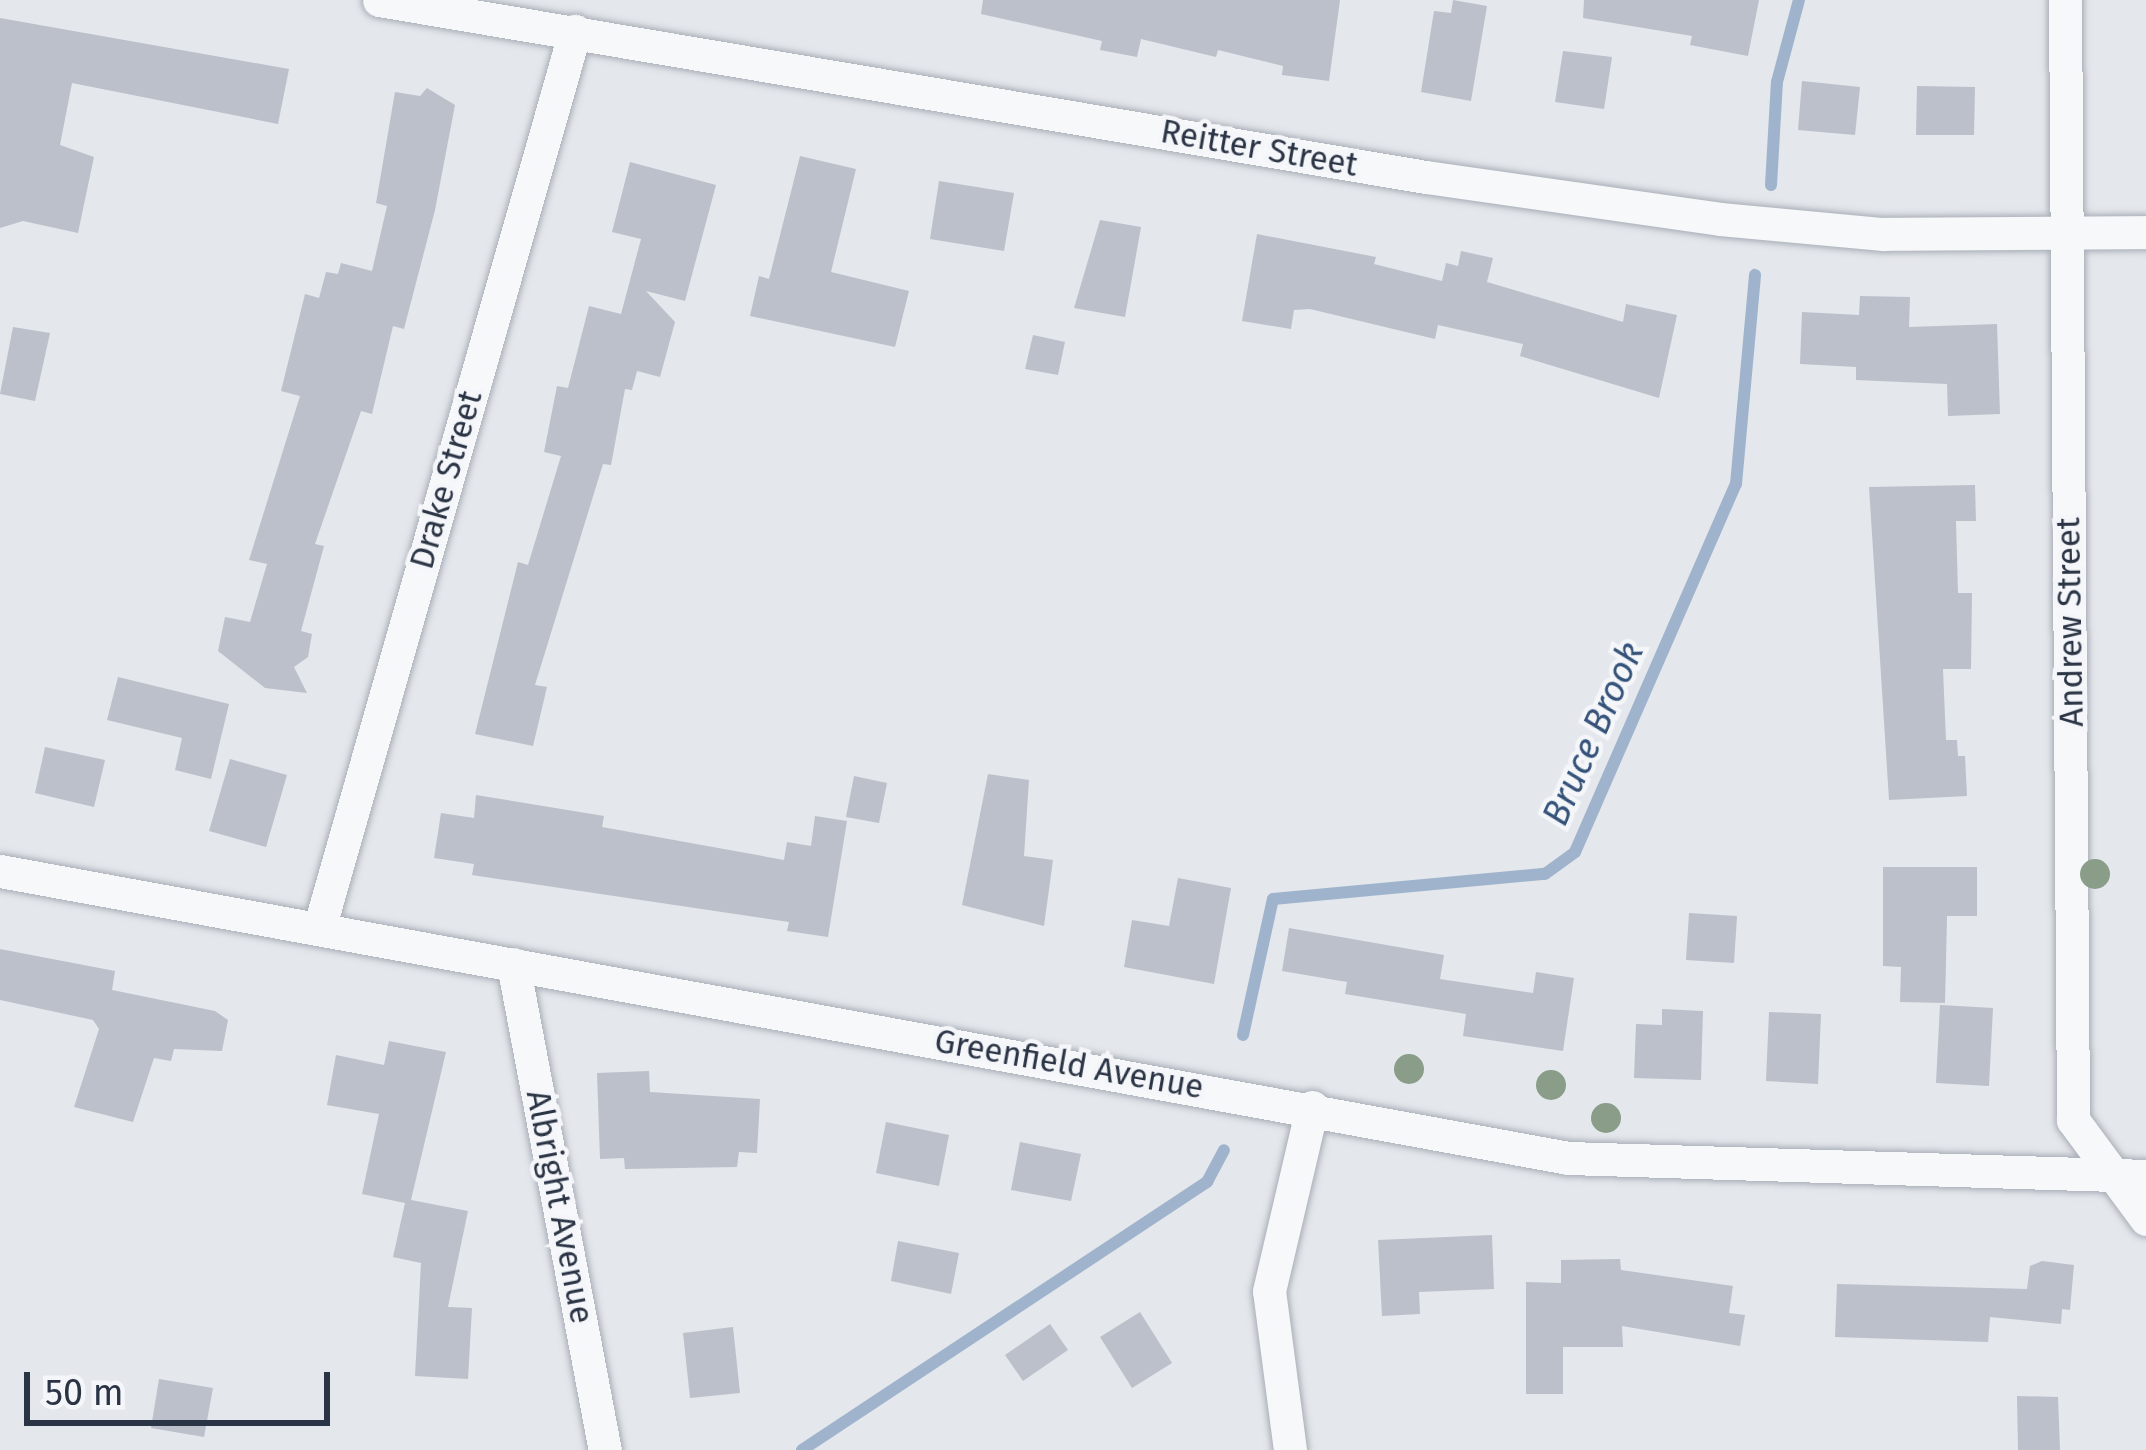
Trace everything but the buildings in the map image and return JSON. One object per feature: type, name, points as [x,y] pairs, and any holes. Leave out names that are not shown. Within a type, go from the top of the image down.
[{"type":"street","name":"Reitter Street","points":[[379,0],[1426,177],[1720,219],[1883,234],[2146,232]]},
{"type":"street","name":"Andrew Street","points":[[2065,0],[2073,1120],[2146,1219]]},
{"type":"street","name":"Drake Street","points":[[319,929],[575,31]]},
{"type":"street","name":"Greenfield Avenue","points":[[0,871],[1312,1107],[1568,1158],[2146,1176]]},
{"type":"street","name":"Albright Avenue","points":[[513,964],[605,1450]]},
{"type":"street","points":[[1290,1450],[1269,1292],[1312,1107]]},
{"type":"waterway","name":"Bruce Brook","points":[[1771,185],[1777,82],[1799,0]]},
{"type":"waterway","name":"Bruce Brook","points":[[1243,1035],[1273,899],[1545,874],[1575,852],[1736,484],[1755,275]]},
{"type":"waterway","name":"Bruce Brook","points":[[802,1450],[1207,1182],[1224,1150]]}]
